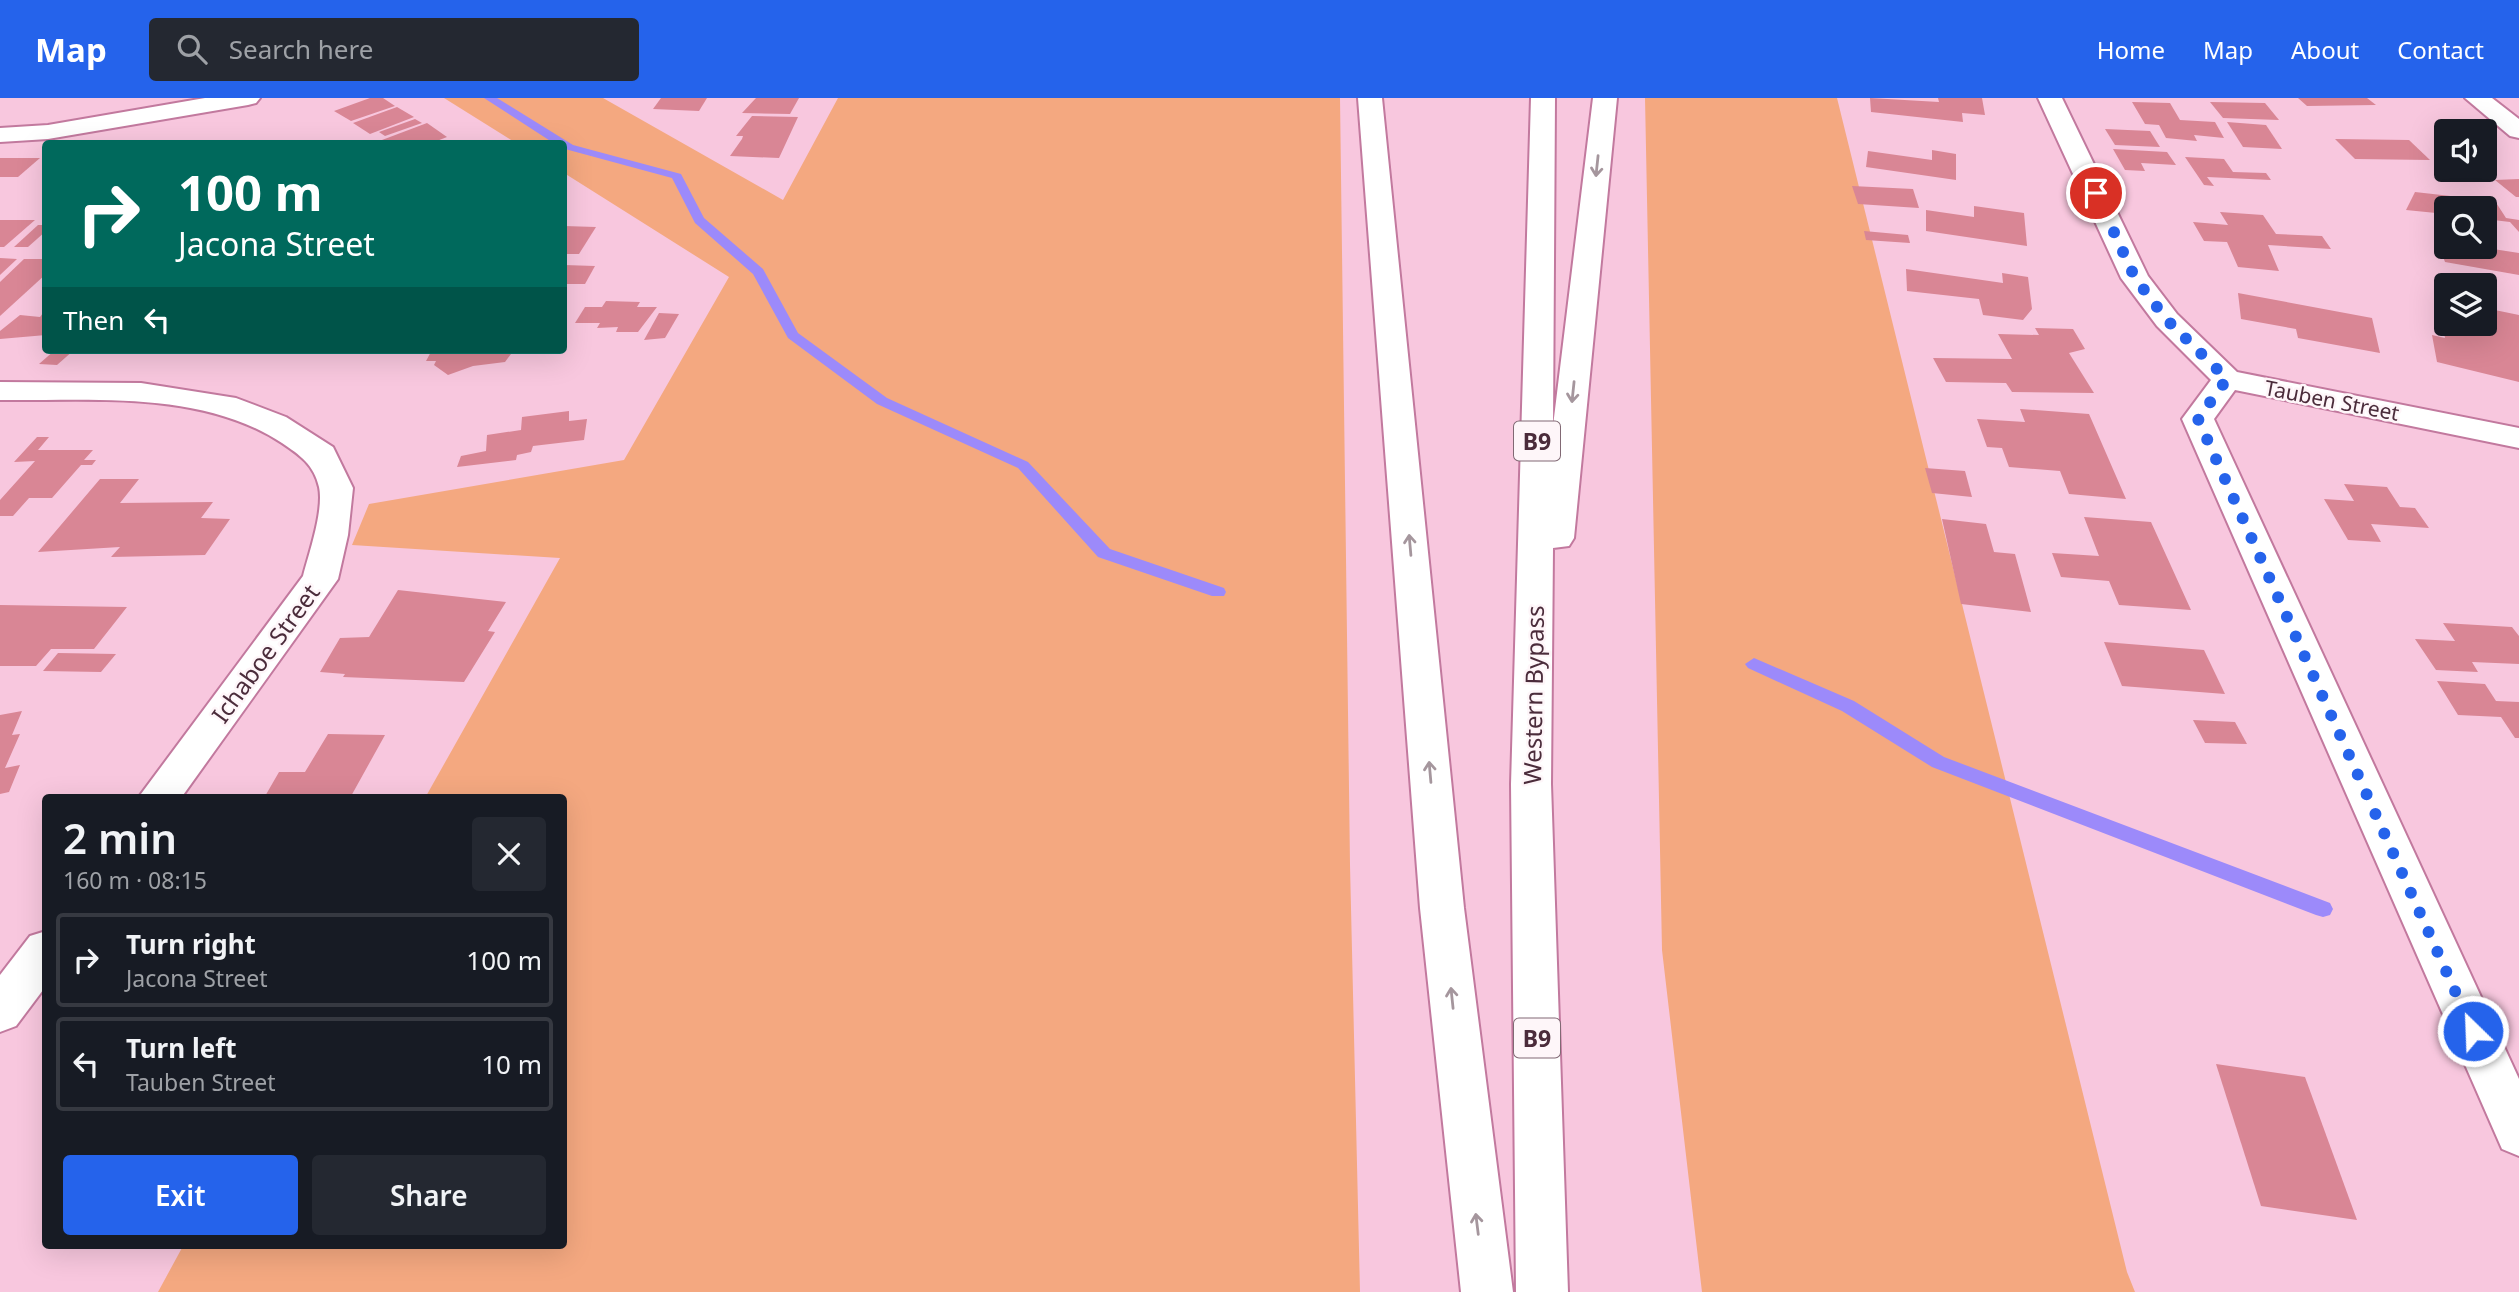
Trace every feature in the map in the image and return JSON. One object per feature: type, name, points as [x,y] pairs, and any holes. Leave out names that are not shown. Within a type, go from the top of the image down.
[{"type":"main road","points":[[0,135],[48,132],[248,98]]},
{"type":"main road","points":[[1370,98],[1442,908],[1486,1292]]},
{"type":"main road","name":"Western Bypass","points":[[1542,1292],[1531,784],[1544,98]]},
{"type":"main road","points":[[1531,784],[1605,98]]},
{"type":"main road","points":[[2050,98],[2135,278],[2167,320],[2227,379],[2198,419],[2519,1133]]},
{"type":"main road","points":[[2477,98],[2519,131]]},
{"type":"main road","name":"Tauben Street","points":[[2227,379],[2519,438]]},
{"type":"main road","name":"Ichaboe Street","points":[[0,391],[141,392],[225,405],[275,424],[321,454],[336,488],[331,535],[320,579],[161,794]]},
{"type":"main road","points":[[0,1011],[42,955]]},
{"type":"shaded area","points":[[444,98],[603,98],[783,200],[838,98],[1340,98],[1350,865],[1360,1292],[158,1292],[181,1249],[567,1249],[567,794],[427,794],[560,558],[352,545],[369,504],[624,460],[729,277],[567,175],[567,140],[511,140]]},
{"type":"shaded area","points":[[1645,98],[1837,98],[2127,1272],[2135,1292],[1702,1292],[1662,950]]},
{"type":"building","points":[[370,98],[383,98],[395,106],[351,121],[334,111]]},
{"type":"building","points":[[661,98],[707,98],[699,111],[653,109]]},
{"type":"building","points":[[756,98],[799,98],[790,114],[742,113]]},
{"type":"building","points":[[1870,98],[1939,102],[1938,98],[1982,98],[1985,115],[1962,113],[1963,122],[1871,112]]},
{"type":"building","points":[[2298,98],[2367,98],[2376,105],[2307,106]]},
{"type":"building","points":[[2132,102],[2170,103],[2180,120],[2215,122],[2224,138],[2194,135],[2197,141],[2166,138],[2159,125],[2145,124]]},
{"type":"building","points":[[2210,102],[2265,103],[2279,120],[2223,118]]},
{"type":"building","points":[[397,107],[414,117],[370,134],[353,123]]},
{"type":"building","points":[[752,116],[798,117],[779,158],[730,156],[743,136],[736,136]]},
{"type":"building","points":[[415,119],[422,123],[385,136],[379,132]]},
{"type":"building","points":[[2227,122],[2266,125],[2282,149],[2243,147]]},
{"type":"building","points":[[427,123],[447,137],[439,140],[382,140]]},
{"type":"building","points":[[2105,129],[2150,131],[2160,147],[2115,145]]},
{"type":"building","points":[[2335,139],[2409,140],[2430,160],[2355,159]]},
{"type":"building","points":[[2113,149],[2167,152],[2176,165],[2141,163],[2145,171],[2125,170]]},
{"type":"building","points":[[1932,150],[1956,154],[1956,180],[1866,167],[1868,151],[1932,160]]},
{"type":"building","points":[[2185,157],[2224,159],[2233,172],[2266,173],[2271,180],[2207,177],[2214,186],[2204,185]]},
{"type":"building","points":[[0,158],[40,158],[18,177],[0,177]]},
{"type":"building","points":[[2519,179],[2519,197],[2516,197],[2497,180]]},
{"type":"building","points":[[1852,186],[1913,189],[1919,208],[1858,204]]},
{"type":"building","points":[[2415,192],[2451,196],[2434,196],[2434,213],[2406,210]]},
{"type":"building","points":[[2497,204],[2506,218],[2519,220],[2519,232],[2510,222],[2497,220]]},
{"type":"building","points":[[1974,206],[2024,213],[2027,246],[1926,231],[1926,210],[1974,217]]},
{"type":"building","points":[[2220,212],[2263,215],[2276,234],[2322,236],[2331,249],[2268,245],[2279,271],[2238,267],[2227,242],[2204,241],[2193,222],[2228,225]]},
{"type":"building","points":[[0,220],[35,220],[4,247],[0,247]]},
{"type":"building","points":[[38,225],[42,225],[42,235],[28,247],[14,247]]},
{"type":"building","points":[[567,226],[596,227],[579,254],[567,254]]},
{"type":"building","points":[[1864,231],[1908,235],[1910,243],[1866,240]]},
{"type":"building","points":[[2497,250],[2519,253],[2519,275],[2445,262],[2444,259],[2497,259]]},
{"type":"building","points":[[0,258],[17,259],[0,275]]},
{"type":"building","points":[[24,259],[42,259],[42,278],[0,316],[0,282]]},
{"type":"building","points":[[567,265],[595,266],[585,284],[567,284]]},
{"type":"building","points":[[1906,269],[2003,283],[2002,273],[2028,277],[2032,309],[2023,320],[1983,315],[1979,299],[1907,291]]},
{"type":"building","points":[[2238,293],[2372,318],[2380,353],[2298,338],[2296,329],[2241,319]]},
{"type":"building","points":[[606,301],[640,302],[637,307],[657,307],[638,332],[616,332],[618,327],[597,328],[600,323],[575,323],[585,307],[602,307]]},
{"type":"building","points":[[2497,310],[2519,315],[2519,382],[2437,362],[2432,335],[2445,338],[2497,336]]},
{"type":"building","points":[[659,313],[679,314],[665,338],[644,340]]},
{"type":"building","points":[[42,314],[42,335],[0,339],[0,331],[20,315],[40,317]]},
{"type":"building","points":[[2035,328],[2073,329],[2085,349],[2069,353],[2094,393],[2012,392],[2006,383],[1946,382],[1933,358],[2012,359],[1998,334],[2039,335]]},
{"type":"building","points":[[50,354],[69,354],[57,365],[39,364]]},
{"type":"building","points":[[430,354],[511,354],[505,362],[473,366],[448,375],[434,365],[436,361],[426,361]]},
{"type":"building","points":[[2020,409],[2089,414],[2126,499],[2069,494],[2060,471],[2009,467],[2002,448],[1987,447],[1977,419],[2025,422]]},
{"type":"building","points":[[569,411],[569,421],[587,419],[584,440],[533,446],[531,452],[517,455],[516,460],[457,467],[461,456],[486,451],[487,435],[521,430],[522,417]]},
{"type":"building","points":[[37,437],[49,437],[38,450],[93,450],[84,460],[96,460],[92,465],[81,465],[52,498],[29,498],[13,516],[0,516],[0,500],[35,461],[14,462]]},
{"type":"building","points":[[1925,468],[1965,471],[1972,497],[1932,493]]},
{"type":"building","points":[[100,479],[139,479],[120,503],[213,502],[201,518],[230,519],[205,555],[111,557],[120,547],[38,552]]},
{"type":"building","points":[[2344,484],[2387,487],[2400,507],[2415,508],[2429,528],[2371,524],[2381,542],[2348,540],[2324,499],[2354,501]]},
{"type":"building","points":[[2084,517],[2151,522],[2191,610],[2119,605],[2109,581],[2061,577],[2052,553],[2099,556]]},
{"type":"building","points":[[1942,519],[1986,524],[1994,552],[2015,554],[2031,612],[1961,604]]},
{"type":"building","points":[[398,590],[506,602],[488,631],[495,632],[464,682],[343,677],[345,674],[320,672],[340,638],[369,637]]},
{"type":"building","points":[[0,605],[127,607],[94,649],[51,649],[36,666],[0,666]]},
{"type":"building","points":[[2443,623],[2512,627],[2519,636],[2519,664],[2472,662],[2478,672],[2436,670],[2415,639],[2455,641]]},
{"type":"building","points":[[2104,642],[2204,650],[2225,694],[2122,686]]},
{"type":"building","points":[[58,653],[116,654],[101,672],[43,671]]},
{"type":"building","points":[[2437,681],[2485,684],[2496,701],[2519,702],[2519,738],[2515,738],[2501,717],[2458,715]]},
{"type":"building","points":[[22,711],[12,735],[20,734],[5,768],[20,765],[9,792],[0,794],[0,715]]},
{"type":"building","points":[[2193,720],[2235,722],[2247,744],[2205,743]]},
{"type":"building","points":[[328,734],[385,735],[352,794],[266,794],[279,772],[305,772]]},
{"type":"building","points":[[2216,1064],[2305,1077],[2357,1220],[2261,1206]]},
{"type":"waterway","points":[[489,98],[558,140]]},
{"type":"waterway","points":[[567,146],[677,176],[699,220],[758,272],[793,335],[882,401],[1023,465],[1104,553],[1218,592]]},
{"type":"waterway","points":[[1754,664],[1848,706],[1938,762],[2323,909]]},
{"type":"route","points":[[2096,193],[2135,278],[2167,320],[2227,379],[2198,419],[2473,1031]]}]
